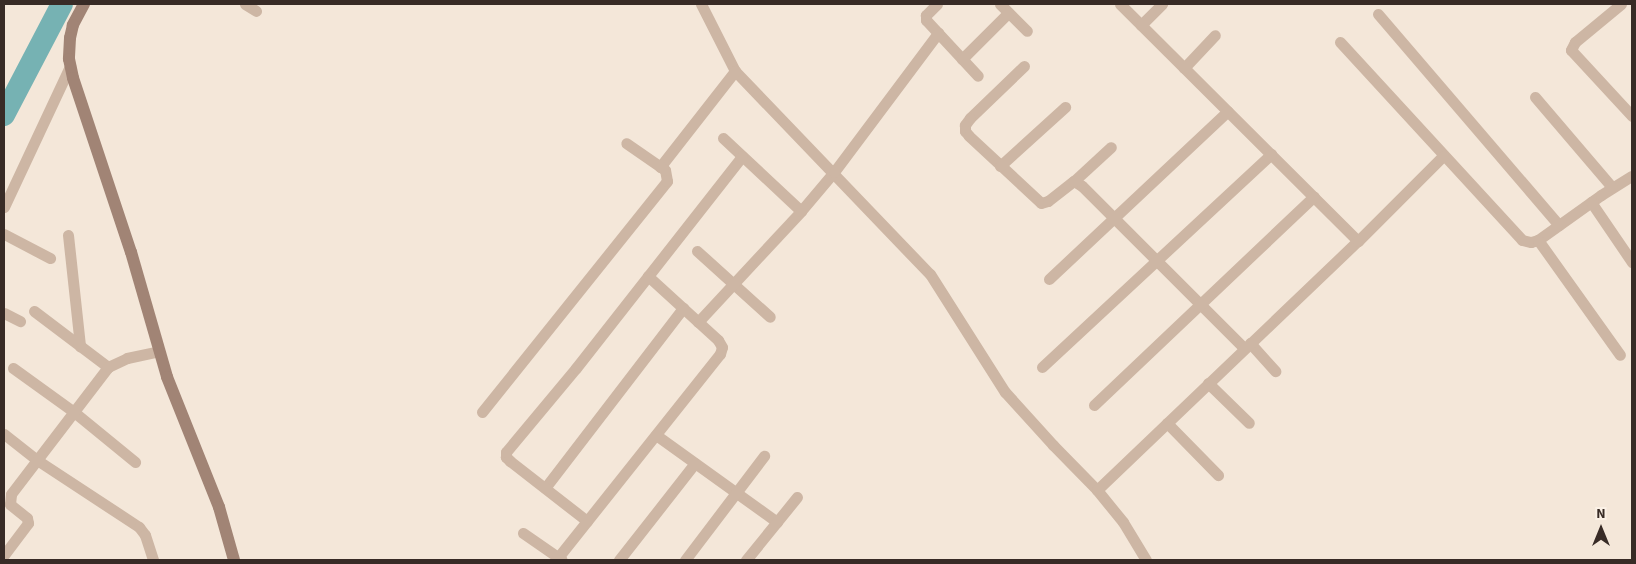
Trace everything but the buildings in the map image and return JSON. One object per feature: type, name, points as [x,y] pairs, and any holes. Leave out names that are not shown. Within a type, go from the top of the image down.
[{"type":"street","points":[[84,4],[71,32],[70,66],[131,252],[159,351],[182,418],[219,506],[234,560]]},
{"type":"street","points":[[245,4],[256,11]]},
{"type":"street","points":[[701,4],[735,72],[834,172],[930,274],[1005,392],[1097,490],[1123,522],[1146,560]]},
{"type":"street","points":[[938,4],[926,15],[926,20],[978,76]]},
{"type":"street","points":[[1000,4],[1027,31]]},
{"type":"street","points":[[1120,4],[1358,240]]},
{"type":"street","points":[[1141,25],[1162,4]]},
{"type":"street","points":[[1621,4],[1575,42],[1572,50],[1632,116]]},
{"type":"street","points":[[962,58],[1008,12]]},
{"type":"street","points":[[1378,14],[1559,225]]},
{"type":"street","points":[[698,322],[801,212],[834,172],[938,33]]},
{"type":"street","points":[[1184,68],[1215,36]]},
{"type":"street","points":[[1340,42],[1516,236],[1522,240],[1531,242],[1538,240],[1612,187],[1632,176]]},
{"type":"street","points":[[4,206],[70,66]]},
{"type":"street","points":[[1024,66],[965,125],[965,131],[969,136],[1000,166],[1041,203],[1048,201],[1074,181],[1111,147]]},
{"type":"street","points":[[660,166],[735,72]]},
{"type":"street","points":[[1534,97],[1612,187]]},
{"type":"street","points":[[1000,166],[1065,107]]},
{"type":"street","points":[[1049,279],[1228,111]]},
{"type":"street","points":[[723,138],[801,212]]},
{"type":"street","points":[[482,412],[662,188],[667,175],[660,166],[626,143]]},
{"type":"street","points":[[1042,367],[1271,154]]},
{"type":"street","points":[[587,521],[506,457],[506,452],[742,156]]},
{"type":"street","points":[[1097,490],[1443,156]]},
{"type":"street","points":[[1074,181],[1082,186],[1115,218],[1200,304],[1275,371]]},
{"type":"street","points":[[1094,405],[1314,196]]},
{"type":"street","points":[[1591,202],[1632,262]]},
{"type":"street","points":[[4,234],[50,258]]},
{"type":"street","points":[[68,236],[80,346]]},
{"type":"street","points":[[1538,240],[1620,355]]},
{"type":"street","points":[[697,251],[770,317]]},
{"type":"street","points":[[523,533],[559,559],[720,354],[722,347],[718,340],[648,276]]},
{"type":"street","points":[[545,488],[683,308]]},
{"type":"street","points":[[34,311],[108,367]]},
{"type":"street","points":[[4,312],[20,321]]},
{"type":"street","points":[[4,555],[28,523],[27,518],[7,501],[11,494],[108,367],[116,362],[159,351]]},
{"type":"street","points":[[13,368],[74,412],[135,462]]},
{"type":"street","points":[[1208,383],[1249,423]]},
{"type":"street","points":[[1167,422],[1218,475]]},
{"type":"street","points":[[4,434],[37,460],[139,527],[145,534],[153,560]]},
{"type":"street","points":[[656,435],[777,522]]},
{"type":"street","points":[[689,559],[764,456]]},
{"type":"street","points":[[620,560],[695,463]]},
{"type":"street","points":[[746,560],[797,497]]},
{"type":"waterway","points":[[4,115],[62,4]]}]
